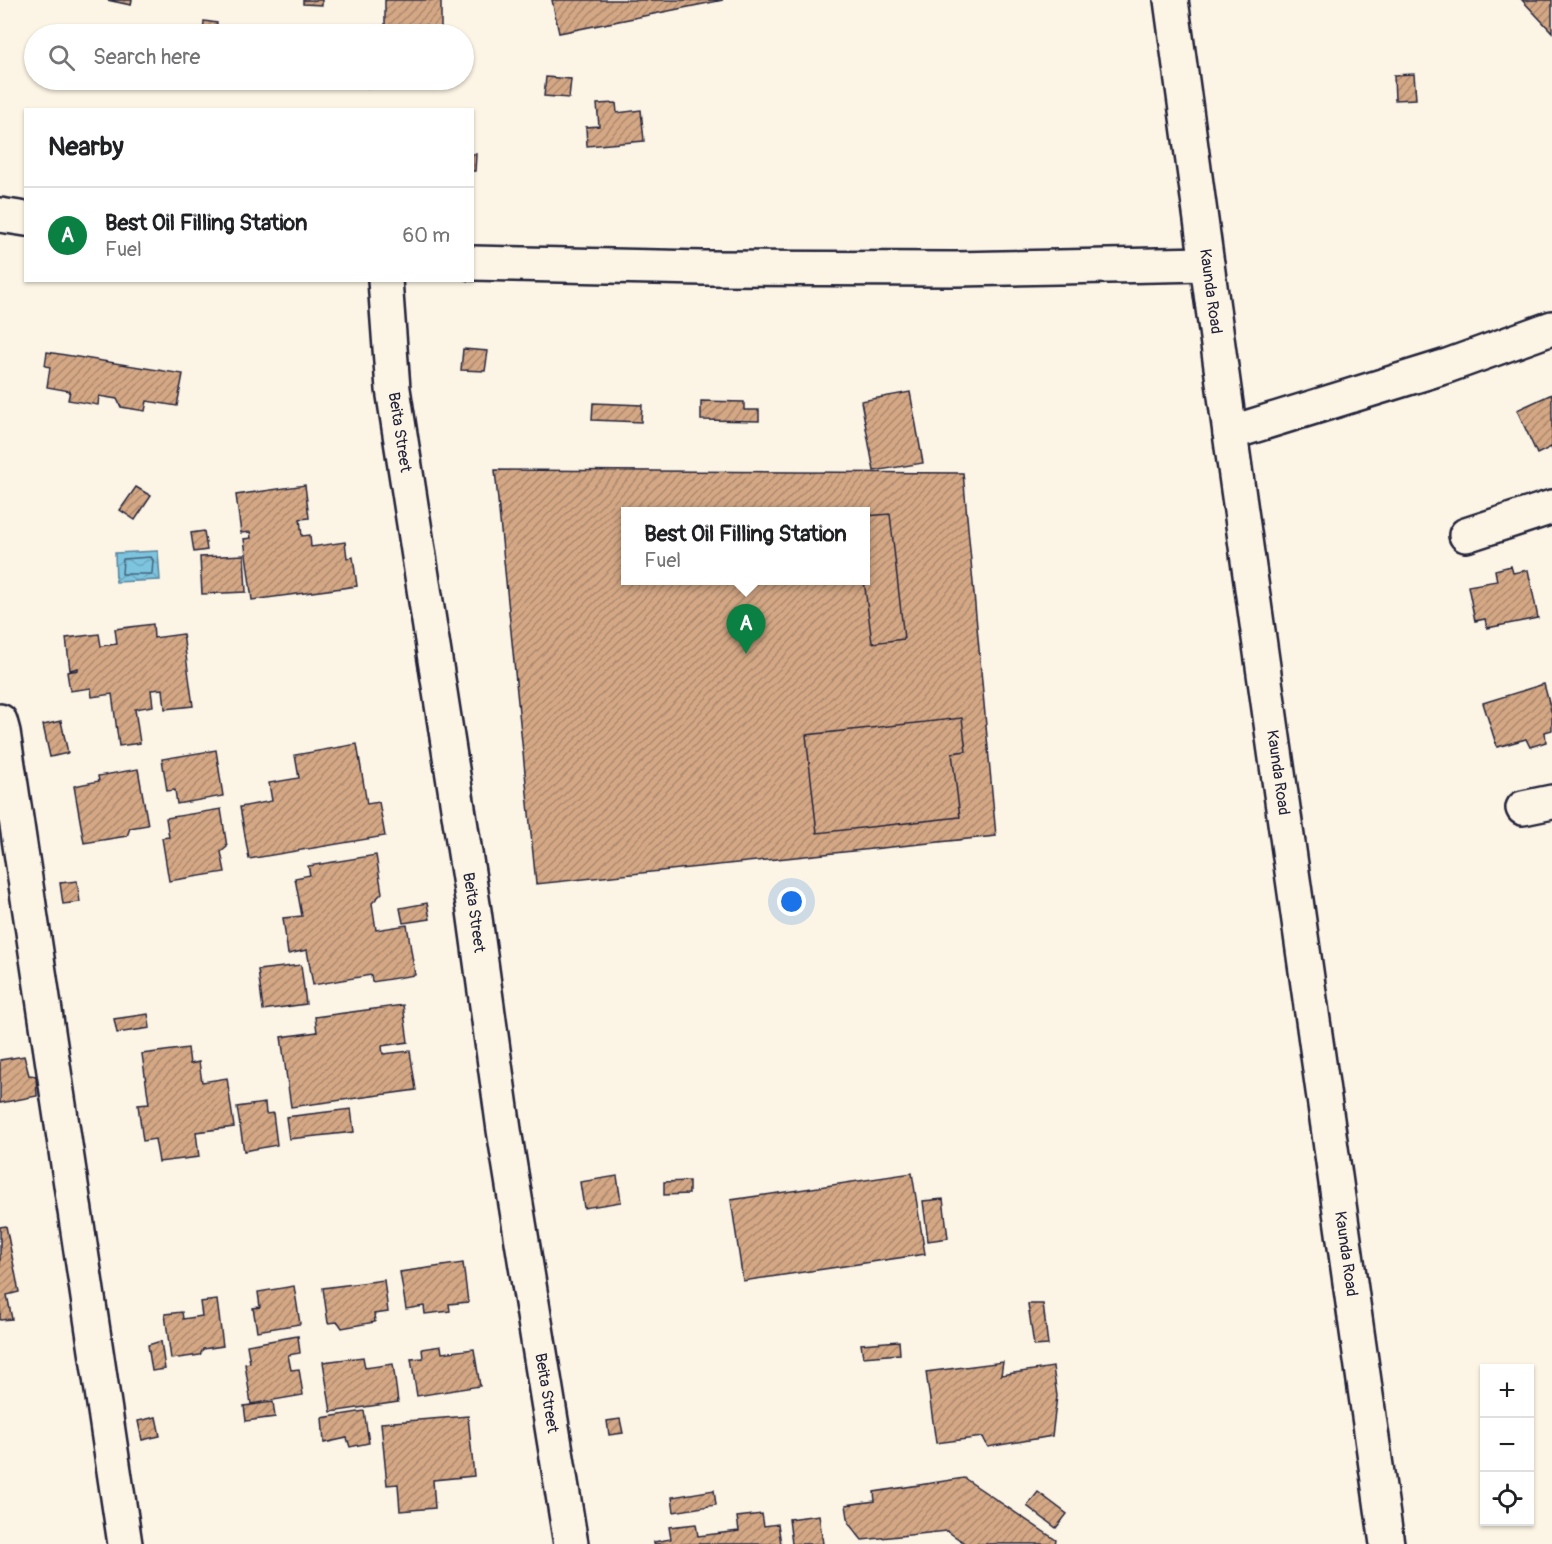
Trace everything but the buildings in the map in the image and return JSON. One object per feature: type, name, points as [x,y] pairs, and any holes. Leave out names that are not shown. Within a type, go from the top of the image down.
[{"type":"street","name":"Kaunda Road","points":[[1171,0],[1387,1544]]},
{"type":"street","points":[[0,215],[24,219]]},
{"type":"street","points":[[474,263],[692,268],[933,269],[1207,264]]},
{"type":"street","name":"Beita Street","points":[[385,282],[393,389],[474,911],[504,1130],[566,1543]]},
{"type":"street","points":[[1230,433],[1447,366],[1552,328]]},
{"type":"street","points":[[1466,535],[1552,507]]},
{"type":"street","points":[[0,721],[125,1544]]},
{"type":"water","points":[[158,551],[160,580],[116,582],[115,553]]},
{"type":"place","name":"Best Oil Filling Station","points":[[746,654]]}]
